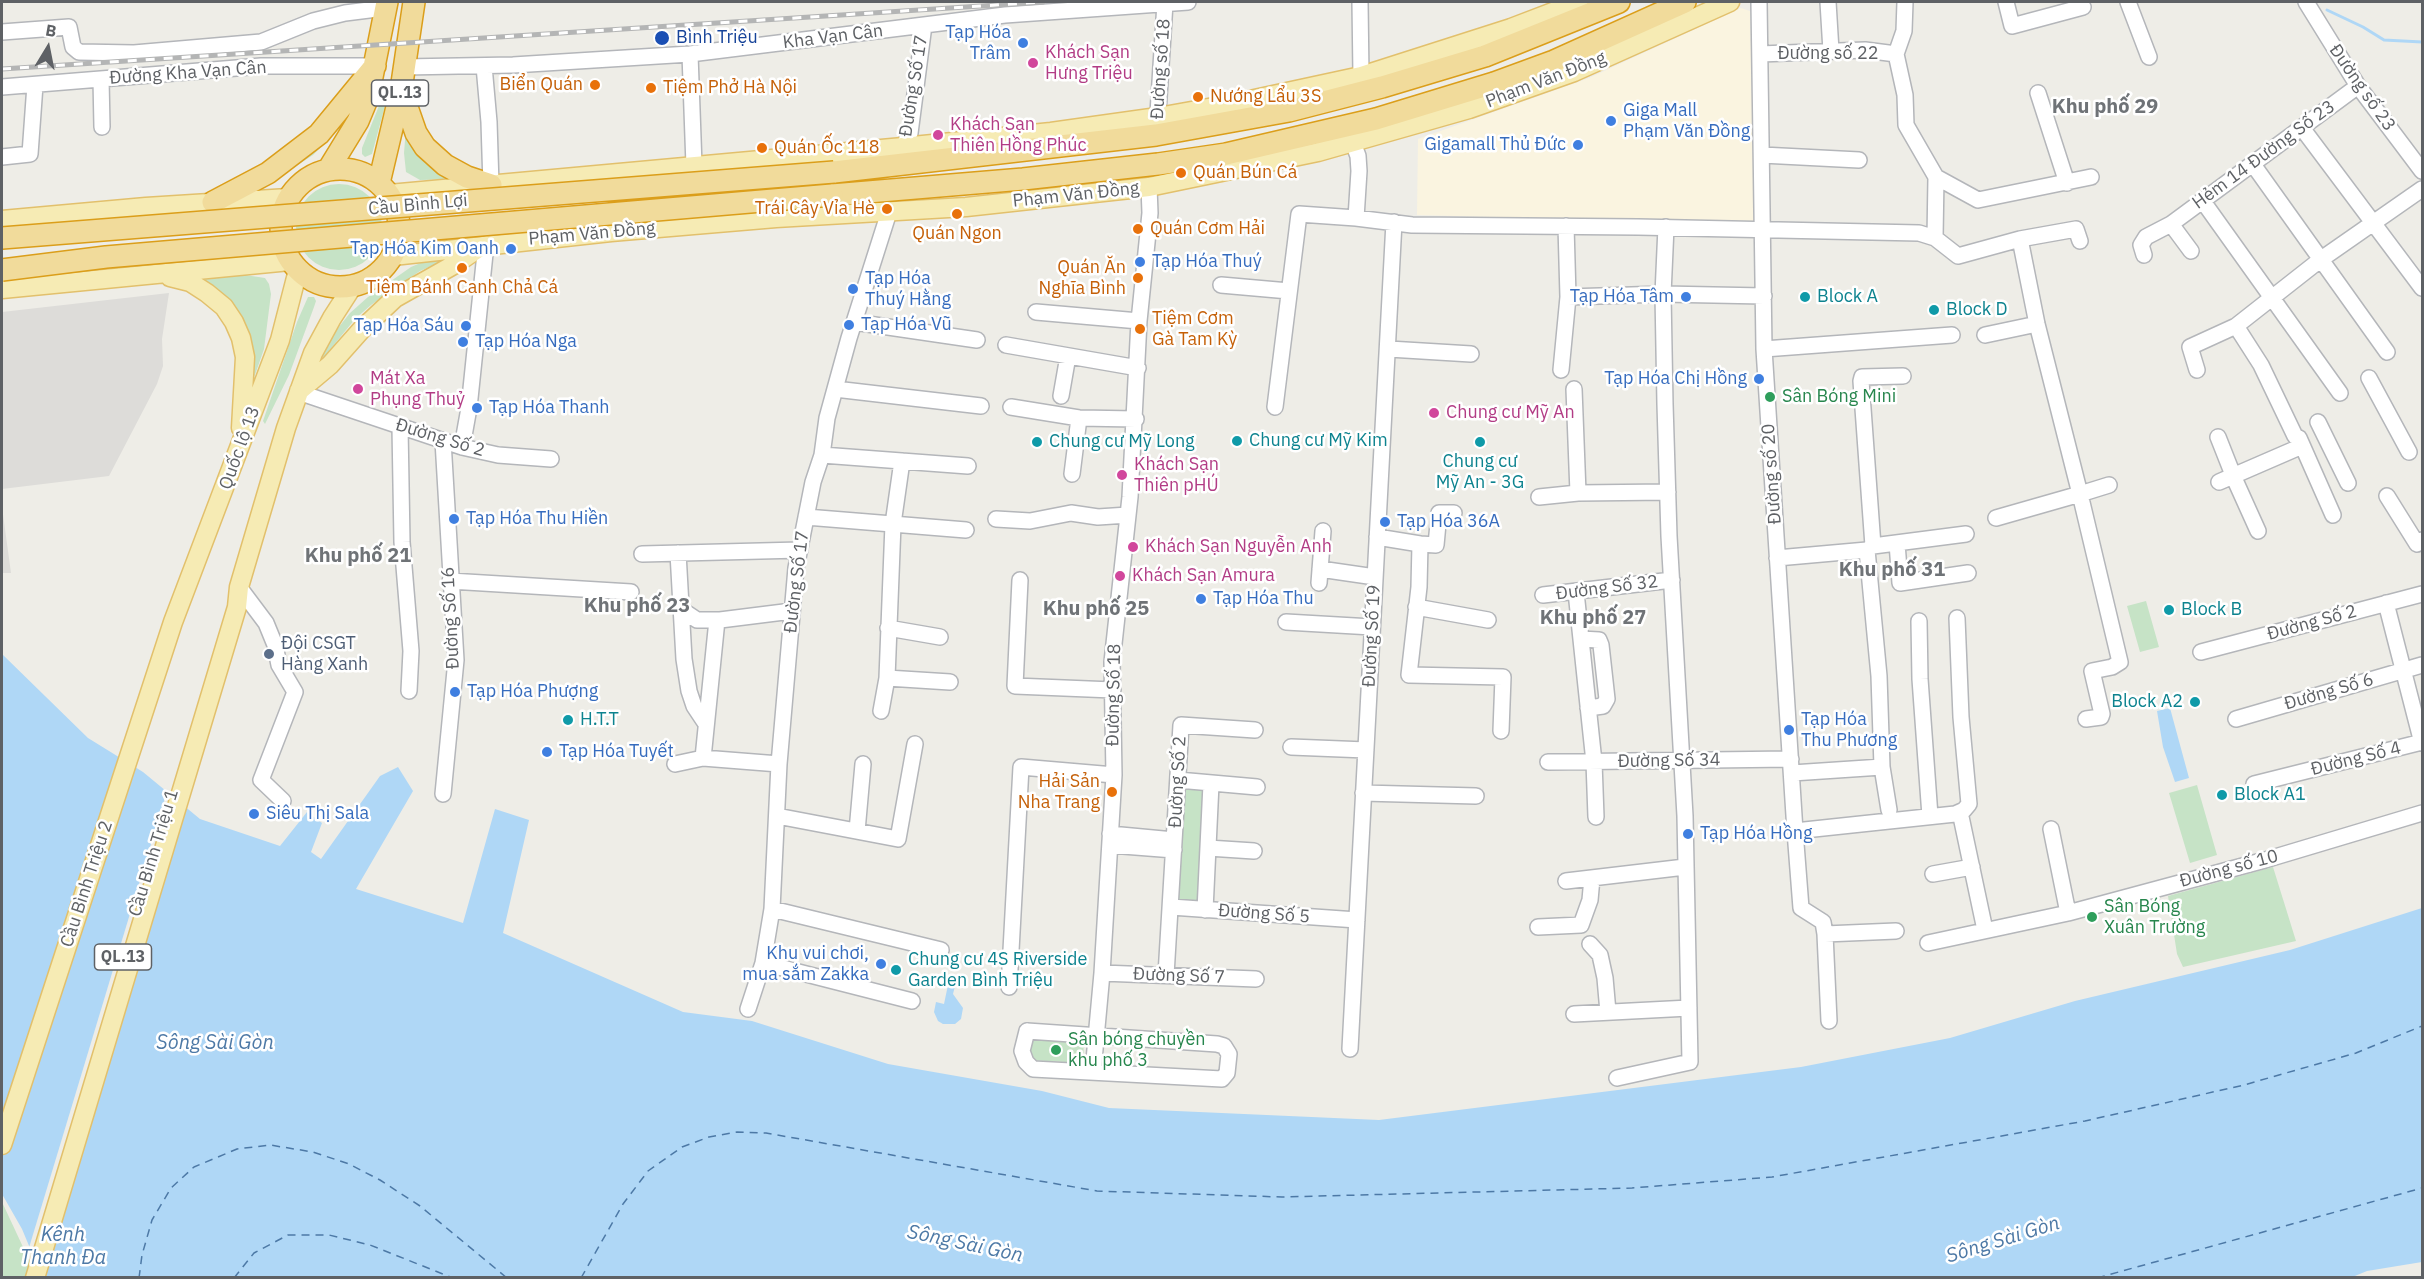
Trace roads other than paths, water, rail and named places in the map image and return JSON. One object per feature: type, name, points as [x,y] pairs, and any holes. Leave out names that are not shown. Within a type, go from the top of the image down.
[{"type":"highway","name":"QL.13","points":[[384,188],[414,2]]},
{"type":"highway","points":[[901,157],[1279,113],[1382,87],[1520,43],[1619,2]]},
{"type":"highway","name":"Phạm Văn Đồng","points":[[832,195],[1158,164],[1350,134],[1634,35],[1685,2]]},
{"type":"highway","name":"QL.13","points":[[328,170],[358,121],[368,97],[386,5]]},
{"type":"highway","points":[[213,202],[268,173],[319,134],[375,66]]},
{"type":"highway","points":[[400,90],[416,133],[425,147],[445,165],[467,177],[490,184]]},
{"type":"highway","name":"Cầu Bình Lợi","points":[[2,238],[834,172],[901,157]]},
{"type":"highway","points":[[328,170],[355,171],[384,188],[399,218],[399,237],[393,255],[383,270],[369,280],[352,286],[333,287],[314,282],[294,266],[283,246],[280,230],[282,213],[288,198],[306,180],[328,170]]},
{"type":"highway","name":"Cầu Bình Lợi","points":[[2,270],[106,258],[832,195]]},
{"type":"main road","points":[[1157,126],[1236,103],[1361,76],[1510,28],[1580,2]]},
{"type":"main road","name":"Phạm Văn Đồng","points":[[1634,35],[1730,2]]},
{"type":"main road","name":"Phạm Văn Đồng","points":[[393,255],[776,218],[966,207],[1149,187],[1318,152],[1350,134]]},
{"type":"main road","points":[[384,188],[490,184],[694,166],[901,157]]},
{"type":"main road","points":[[298,392],[330,364],[362,328],[395,298],[484,245],[472,230],[467,219],[467,210],[474,196],[490,184]]},
{"type":"main road","points":[[889,212],[896,190]]},
{"type":"main road","points":[[2,220],[146,207],[288,198]]},
{"type":"main road","points":[[2,289],[294,266]]},
{"type":"main road","name":"Quốc lộ 13","points":[[173,622],[280,340],[294,266]]},
{"type":"main road","points":[[159,275],[190,282],[207,292],[224,307],[242,338],[245,357],[241,445]]},
{"type":"main road","name":"Quốc lộ 13","points":[[224,637],[231,605],[240,587],[298,392],[322,334],[352,286]]},
{"type":"main road","name":"Cầu Bình Triệu 2","points":[[2,1145],[173,622]]},
{"type":"main road","name":"Cầu Bình Triệu 1","points":[[26,1278],[224,637]]},
{"type":"main road","name":"Cầu Bình Triệu 1","points":[[35,1278],[224,637]]},
{"type":"street","name":"Kha Vạn Cân","points":[[404,67],[484,66],[690,54],[1005,15],[1188,2]]},
{"type":"street","points":[[1360,2],[1361,76]]},
{"type":"street","name":"Đường số 20","points":[[1759,2],[1764,349],[1795,831],[1801,908],[1823,922],[1825,934]]},
{"type":"street","points":[[1828,2],[1831,51]]},
{"type":"street","name":"Đường số 22","points":[[1905,2],[1904,31],[1896,54],[1905,95],[1906,125],[1936,177]]},
{"type":"street","points":[[2006,2],[2012,26],[2083,7]]},
{"type":"street","name":"Đường số 23","points":[[2306,2],[2358,87],[2422,171]]},
{"type":"street","name":"Đường số 18","points":[[1157,126],[1165,3]]},
{"type":"street","points":[[2133,3],[2149,57]]},
{"type":"street","points":[[2,32],[69,27],[73,47],[79,52],[135,53],[261,42],[313,21],[386,5]]},
{"type":"street","name":"Đường Số 17","points":[[901,157],[910,133],[924,25]]},
{"type":"street","name":"Đường số 22","points":[[1760,54],[1865,50],[1896,54]]},
{"type":"street","points":[[690,54],[694,166]]},
{"type":"street","name":"Đường Kha Vạn Cân","points":[[2,87],[261,66],[375,66]]},
{"type":"street","points":[[484,66],[489,122],[490,184]]},
{"type":"street","points":[[101,79],[102,127]]},
{"type":"street","points":[[2,157],[30,154],[35,85]]},
{"type":"street","name":"Hẻm 14 Đường Số 23","points":[[2144,255],[2141,245],[2146,237],[2170,224],[2358,87]]},
{"type":"street","points":[[2038,93],[2067,183]]},
{"type":"street","points":[[2302,128],[2422,288]]},
{"type":"street","points":[[1350,134],[1358,156],[1356,218]]},
{"type":"street","points":[[1762,155],[1858,160]]},
{"type":"street","points":[[2252,163],[2387,352]]},
{"type":"street","points":[[1935,238],[1936,177],[1978,200],[2091,177]]},
{"type":"street","name":"Đường Số 18","points":[[1093,1071],[1102,973],[1114,775],[1112,662],[1136,418],[1139,321],[1150,213],[1149,187]]},
{"type":"street","points":[[2197,370],[2190,347],[2236,326],[2320,260],[2422,189]]},
{"type":"street","points":[[2202,200],[2340,393]]},
{"type":"street","name":"Đường Số 17","points":[[748,1009],[763,963],[772,909],[779,764],[792,611],[800,550],[813,482],[822,455],[827,418],[854,322],[889,212]]},
{"type":"street","points":[[1275,407],[1299,214],[1412,225],[1918,232],[1935,238],[1958,256],[2020,239],[2076,229],[2080,241]]},
{"type":"street","name":"Đường Số 19","points":[[1350,1049],[1394,222]]},
{"type":"street","points":[[2170,224],[2191,251]]},
{"type":"street","points":[[1561,370],[1568,297],[1566,226]]},
{"type":"street","points":[[1617,1078],[1690,1062],[1682,760],[1668,492],[1663,294],[1666,227]]},
{"type":"street","points":[[2020,239],[2037,324],[2120,662],[2117,666],[2086,672],[2102,714],[2101,717],[2086,720]]},
{"type":"street","points":[[462,447],[469,408],[484,245]]},
{"type":"street","points":[[1221,285],[1289,291]]},
{"type":"street","points":[[1568,297],[1663,294],[1764,296]]},
{"type":"street","points":[[1036,312],[1139,321]]},
{"type":"street","points":[[854,322],[977,340]]},
{"type":"street","points":[[1985,335],[2037,324]]},
{"type":"street","points":[[2236,326],[2261,365],[2333,515]]},
{"type":"street","points":[[1764,349],[1952,335]]},
{"type":"street","points":[[1006,345],[1138,368]]},
{"type":"street","points":[[1389,349],[1471,354]]},
{"type":"street","points":[[1061,396],[1068,356]]},
{"type":"street","points":[[1889,810],[1882,767],[1879,676],[1861,379],[1903,376]]},
{"type":"street","points":[[2369,378],[2409,452]]},
{"type":"street","points":[[835,389],[981,406]]},
{"type":"street","points":[[1574,389],[1578,493]]},
{"type":"street","name":"Đường Số 2","points":[[298,392],[462,447],[498,455],[551,459]]},
{"type":"street","points":[[1011,407],[1079,418],[1136,418]]},
{"type":"street","points":[[1072,474],[1079,418]]},
{"type":"street","points":[[2318,422],[2348,483]]},
{"type":"street","points":[[400,427],[402,542],[411,651],[408,691]]},
{"type":"street","points":[[2218,437],[2226,478],[2258,531]]},
{"type":"street","points":[[2226,478],[2298,439]]},
{"type":"street","name":"Đường Số 16","points":[[442,794],[456,660],[443,441]]},
{"type":"street","points":[[822,455],[968,466]]},
{"type":"street","points":[[881,711],[887,678],[893,524],[902,461]]},
{"type":"street","points":[[1996,518],[2109,484]]},
{"type":"street","points":[[1539,497],[1578,493],[1668,492]]},
{"type":"street","points":[[2387,496],[2417,544],[2422,540]]},
{"type":"street","points":[[996,519],[1030,521],[1071,513],[1098,517],[1128,515]]},
{"type":"street","points":[[1377,537],[1436,545],[1439,513],[1454,513]]},
{"type":"street","points":[[806,517],[966,530]]},
{"type":"street","points":[[1323,531],[1320,576],[1375,577]]},
{"type":"street","points":[[1777,558],[1966,534]]},
{"type":"street","points":[[1897,543],[1900,583],[1968,573]]},
{"type":"street","points":[[1420,544],[1409,675],[1503,677],[1501,731]]},
{"type":"street","points":[[642,554],[800,550]]},
{"type":"street","points":[[678,553],[684,659],[689,691],[694,706],[705,724]]},
{"type":"street","points":[[1020,580],[1016,686],[1113,690]]},
{"type":"street","name":"Đường Số 32","points":[[1543,595],[1672,580]]},
{"type":"street","points":[[450,581],[631,592]]},
{"type":"street","points":[[240,587],[266,623],[275,645],[279,665],[295,692],[261,780],[283,801]]},
{"type":"street","points":[[1576,592],[1594,762],[1596,817]]},
{"type":"street","name":"Đường Số 2","points":[[2201,652],[2422,594]]},
{"type":"street","points":[[2386,603],[2422,743]]},
{"type":"street","points":[[1416,607],[1488,620]]},
{"type":"street","points":[[682,610],[697,620],[717,620],[792,611]]},
{"type":"street","points":[[1795,831],[1960,812],[1969,804],[1961,717],[1957,618]]},
{"type":"street","points":[[703,758],[717,620]]},
{"type":"street","points":[[1919,621],[1920,679],[1930,816]]},
{"type":"street","points":[[1286,622],[1372,627]]},
{"type":"street","points":[[888,628],[940,637]]},
{"type":"street","name":"Đường Số 6","points":[[2236,719],[2422,666]]},
{"type":"street","points":[[887,678],[950,682]]},
{"type":"street","name":"Đường Số 2","points":[[1166,975],[1181,725],[1255,730]]},
{"type":"street","name":"Đường Số 4","points":[[2254,784],[2422,743]]},
{"type":"street","points":[[777,816],[898,839],[915,744]]},
{"type":"street","points":[[1291,747],[1366,750]]},
{"type":"street","points":[[675,764],[703,758],[779,764]]},
{"type":"street","name":"Đường Số 34","points":[[1548,762],[1682,760],[1791,766],[1882,767]]},
{"type":"street","points":[[857,831],[862,764]]},
{"type":"street","points":[[1009,987],[1021,767],[1114,775]]},
{"type":"street","points":[[1178,780],[1257,787]]},
{"type":"street","name":"Đường Số 2","points":[[1205,910],[1211,784]]},
{"type":"street","points":[[1363,793],[1476,796]]},
{"type":"street","points":[[1960,812],[1986,930]]},
{"type":"street","name":"Đường số 10","points":[[1928,943],[2068,913],[2265,860],[2422,813]]},
{"type":"street","points":[[2052,829],[2068,913]]},
{"type":"street","name":"Đường Số 2","points":[[1110,839],[1174,845]]},
{"type":"street","points":[[1208,848],[1254,851]]},
{"type":"street","points":[[1566,881],[1685,867]]},
{"type":"street","points":[[1933,874],[1972,867]]},
{"type":"street","points":[[1538,927],[1581,925],[1590,900],[1592,878]]},
{"type":"street","name":"Đường Số 5","points":[[1171,907],[1357,920]]},
{"type":"street","points":[[772,909],[941,950]]},
{"type":"street","points":[[1829,1021],[1825,934],[1896,931]]},
{"type":"street","points":[[1590,944],[1600,955],[1608,1012]]},
{"type":"street","points":[[763,963],[912,1001]]},
{"type":"street","name":"Đường Số 7","points":[[1102,973],[1256,979]]},
{"type":"street","points":[[1574,1014],[1689,1008]]},
{"type":"street","points":[[1027,1030],[1097,1035],[1224,1046],[1229,1054],[1227,1073],[1222,1079],[1033,1069],[1026,1062],[1022,1051],[1027,1030]]},
{"type":"water","name":"Sông Sài Gòn","points":[[2,654],[88,738],[143,772],[200,819],[280,846],[307,812],[322,823],[311,852],[321,859],[380,776],[398,767],[413,791],[356,889],[463,923],[495,809],[529,820],[503,933],[683,1012],[752,1021],[888,1064],[1042,1091],[1109,1108],[1379,1120],[1801,1067],[1950,1038],[2075,1001],[2290,950],[2422,908],[2422,1262],[2367,1271],[2350,1278],[42,1277],[22,1229],[2,1194]]},
{"type":"water","points":[[2170,708],[2189,778],[2175,782],[2163,747],[2157,711]]},
{"type":"water","points":[[948,985],[955,986],[953,994],[963,1008],[961,1019],[955,1024],[943,1024],[938,1021],[934,1012],[936,1002],[944,1004]]},
{"type":"waterway","points":[[2327,10],[2384,40],[2422,42]]},
{"type":"railway","points":[[2,69],[1043,2]]},
{"type":"place","name":"Bình Triệu","points":[[662,38]]},
{"type":"place","name":"Tạp Hóa Trâm","points":[[1023,43]]},
{"type":"place","name":"Khách Sạn Hưng Triệu","points":[[1033,63]]},
{"type":"place","name":"Biển Quán","points":[[595,85]]},
{"type":"place","name":"Tiệm Phở Hà Nội","points":[[651,88]]},
{"type":"place","name":"Nướng Lẩu 3S","points":[[1198,97]]},
{"type":"place","name":"Giga Mall Phạm Văn Đồng","points":[[1611,121]]},
{"type":"place","name":"Khách Sạn Thiên Hồng Phúc","points":[[938,135]]},
{"type":"place","name":"Gigamall Thủ Đức","points":[[1578,145]]},
{"type":"place","name":"Quán Ốc 118","points":[[762,148]]},
{"type":"place","name":"Quán Bún Cá","points":[[1181,173]]},
{"type":"place","name":"Trái Cây Vỉa Hè","points":[[887,209]]},
{"type":"place","name":"Quán Ngon","points":[[957,214]]},
{"type":"place","name":"Quán Cơm Hải","points":[[1138,229]]},
{"type":"place","name":"Tạp Hóa Kim Oanh","points":[[511,249]]},
{"type":"place","name":"Tạp Hóa Thuý","points":[[1140,262]]},
{"type":"place","name":"Tiệm Bánh Canh Chả Cá","points":[[462,268]]},
{"type":"place","name":"Quán Ăn Nghĩa Bình","points":[[1138,278]]},
{"type":"place","name":"Tạp Hóa Thuý Hằng","points":[[853,289]]},
{"type":"place","name":"Tạp Hóa Tâm","points":[[1686,297]]},
{"type":"place","name":"Block A","points":[[1805,297]]},
{"type":"place","name":"Block D","points":[[1934,310]]},
{"type":"place","name":"Tạp Hóa Vũ","points":[[849,325]]},
{"type":"place","name":"Tạp Hóa Sáu","points":[[466,326]]},
{"type":"place","name":"Tiệm Cơm Gà Tam Kỳ","points":[[1140,329]]},
{"type":"place","name":"Tạp Hóa Nga","points":[[463,342]]},
{"type":"place","name":"Tạp Hóa Chị Hồng","points":[[1759,379]]},
{"type":"place","name":"Mát Xa Phụng Thuỷ","points":[[358,389]]},
{"type":"place","name":"Sân Bóng Mini","points":[[1770,397]]},
{"type":"place","name":"Tạp Hóa Thanh","points":[[477,408]]},
{"type":"place","name":"Chung cư Mỹ An","points":[[1434,413]]},
{"type":"place","name":"Chung cư Mỹ Kim","points":[[1237,441]]},
{"type":"place","name":"Chung cư Mỹ Long","points":[[1037,442]]},
{"type":"place","name":"Chung cư Mỹ An - 3G","points":[[1480,442]]},
{"type":"place","name":"Khách Sạn Thiên pHÚ","points":[[1122,475]]},
{"type":"place","name":"Tạp Hóa Thu Hiền","points":[[454,519]]},
{"type":"place","name":"Tạp Hóa 36A","points":[[1385,522]]},
{"type":"place","name":"Khách Sạn Nguyễn Anh","points":[[1133,547]]},
{"type":"place","name":"Khách Sạn Amura","points":[[1120,576]]},
{"type":"place","name":"Tạp Hóa Thu","points":[[1201,599]]},
{"type":"place","name":"Block B","points":[[2169,610]]},
{"type":"place","name":"Đội CSGT Hàng Xanh","points":[[269,654]]},
{"type":"place","name":"Tạp Hóa Phượng","points":[[455,692]]},
{"type":"place","name":"Block A2","points":[[2195,702]]},
{"type":"place","name":"H.T.T","points":[[568,720]]},
{"type":"place","name":"Tạp Hóa Thu Phương","points":[[1789,730]]},
{"type":"place","name":"Tạp Hóa Tuyết","points":[[547,752]]},
{"type":"place","name":"Hải Sản Nha Trang","points":[[1112,792]]},
{"type":"place","name":"Block A1","points":[[2222,795]]},
{"type":"place","name":"Siêu Thị Sala","points":[[254,814]]},
{"type":"place","name":"Tạp Hóa Hồng","points":[[1688,834]]},
{"type":"place","name":"Sân Bóng Xuân Trường","points":[[2092,917]]},
{"type":"place","name":"Khu vui chơi, mua sắm Zakka","points":[[881,964]]},
{"type":"place","name":"Chung cư 4S Riverside Garden Bình Triệu","points":[[896,970]]},
{"type":"place","name":"Sân bóng chuyền khu phố 3","points":[[1056,1050]]},
{"type":"district","name":"Khu phố 29","points":[[2105,107]]},
{"type":"district","name":"Khu phố 21","points":[[358,556]]},
{"type":"district","name":"Khu phố 31","points":[[1892,570]]},
{"type":"district","name":"Khu phố 23","points":[[637,606]]},
{"type":"district","name":"Khu phố 25","points":[[1096,609]]},
{"type":"district","name":"Khu phố 27","points":[[1593,618]]},
{"type":"water label","name":"Kênh Thanh Đa","points":[[63,1246]]}]
